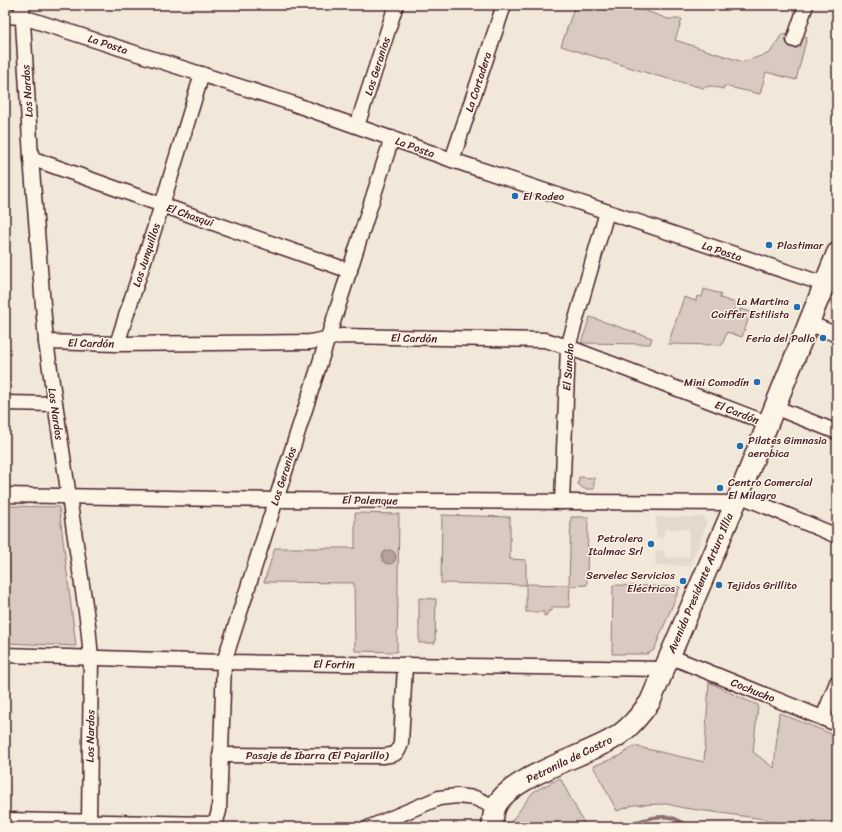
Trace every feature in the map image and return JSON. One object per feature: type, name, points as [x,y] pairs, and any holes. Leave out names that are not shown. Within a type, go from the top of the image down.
[{"type":"main road","name":"Avenida Presidente Arturo Illia","points":[[666,663],[737,499],[837,253]]},
{"type":"main road","name":"Petronila de Castro","points":[[492,827],[496,807],[504,795],[517,784],[596,748],[616,736],[634,722],[650,702],[666,663]]},
{"type":"street","name":"Los Geranios","points":[[357,126],[396,5]]},
{"type":"street","name":"La Cortadera","points":[[452,160],[504,5]]},
{"type":"street","points":[[794,40],[806,5]]},
{"type":"street","name":"La Posta","points":[[5,16],[22,11],[452,160],[824,284]]},
{"type":"street","name":"Los Nardos","points":[[22,11],[46,342],[88,625],[91,658],[89,822]]},
{"type":"street","name":"Los Junquillos","points":[[117,344],[202,74]]},
{"type":"street","name":"Los Geranios","points":[[89,822],[209,824],[216,821],[219,811],[224,662],[392,138]]},
{"type":"street","name":"El Chasqui","points":[[32,158],[350,271]]},
{"type":"street","name":"El Suncho","points":[[562,502],[568,347],[607,212]]},
{"type":"street","points":[[809,323],[837,335]]},
{"type":"street","name":"El Cardón","points":[[46,342],[117,344],[310,342],[342,336],[546,340],[771,415],[837,432]]},
{"type":"street","points":[[5,403],[55,404]]},
{"type":"street","name":"El Palenque","points":[[5,495],[275,500],[562,502],[737,499]]},
{"type":"street","points":[[737,499],[837,536]]},
{"type":"street","name":"El Fortin","points":[[5,655],[224,662],[405,665],[666,663]]},
{"type":"street","name":"Cochucho","points":[[666,663],[837,724]]},
{"type":"street","name":"Pasaje de Ibarra (El Pajarillo)","points":[[220,755],[394,755],[399,750],[401,742],[405,665]]},
{"type":"street","points":[[823,718],[837,682]]},
{"type":"street","points":[[370,827],[439,798],[457,796],[476,798],[496,807]]},
{"type":"street","points":[[5,820],[89,822]]},
{"type":"shaded area","points":[[575,5],[625,5],[668,19],[682,19],[675,40],[743,62],[770,53],[782,34],[807,37],[796,80],[766,72],[760,94],[724,86],[723,89],[710,86],[703,88],[654,75],[561,46]]},
{"type":"shaded area","points":[[704,289],[721,294],[720,298],[736,303],[732,316],[737,318],[740,309],[751,312],[742,337],[727,332],[722,345],[668,344],[684,297],[696,301],[697,296],[702,297]]},
{"type":"shaded area","points":[[590,317],[652,338],[650,344],[581,343]]},
{"type":"shaded area","points":[[579,477],[594,478],[594,489],[584,489],[578,484]]},
{"type":"shaded area","points":[[5,506],[59,507],[76,646],[5,643]]},
{"type":"shaded area","points":[[355,513],[399,514],[397,652],[355,651],[354,583],[264,582],[275,548],[355,548]]},
{"type":"shaded area","points":[[442,515],[510,517],[510,559],[526,560],[526,584],[569,585],[571,517],[588,517],[587,585],[570,586],[569,607],[552,607],[552,611],[548,611],[547,615],[544,616],[544,612],[526,612],[526,585],[441,583]]},
{"type":"shaded area","points":[[656,517],[704,517],[707,523],[690,566],[655,565],[656,550],[664,551],[665,558],[689,557],[689,529],[665,529],[663,538],[656,537]]},
{"type":"shaded area","points":[[389,550],[394,552],[396,557],[394,562],[389,564],[384,562],[382,557],[384,552]]},
{"type":"shaded area","points":[[613,585],[680,587],[654,650],[647,654],[612,654]]},
{"type":"shaded area","points":[[419,598],[436,599],[435,643],[419,643]]},
{"type":"shaded area","points":[[709,682],[758,705],[753,752],[774,768],[779,713],[837,736],[837,827],[791,827],[764,819],[684,808],[667,804],[634,805],[617,811],[593,766],[620,756],[634,746],[704,762]]},
{"type":"shaded area","points":[[560,778],[586,827],[573,827],[571,823],[571,827],[510,827],[511,822],[533,792]]},
{"type":"waterway","points":[[619,827],[646,819],[660,817],[673,818],[690,827]]},
{"type":"place","name":"El Rodeo","points":[[515,196]]},
{"type":"place","name":"Plastimar","points":[[769,245]]},
{"type":"place","name":"La Martina Coiffer Estilista","points":[[797,307]]},
{"type":"place","name":"Feria del Pollo","points":[[823,338]]},
{"type":"place","name":"Mini Comodín","points":[[757,382]]},
{"type":"place","name":"Pilates Gimnasia aerobica","points":[[740,446]]},
{"type":"place","name":"Centro Comercial El Milagro","points":[[720,488]]},
{"type":"place","name":"Petrolera Italmac Srl","points":[[651,544]]},
{"type":"place","name":"Servelec Servicios Eléctricos","points":[[683,581]]},
{"type":"place","name":"Tejidos Grillito","points":[[719,585]]}]
